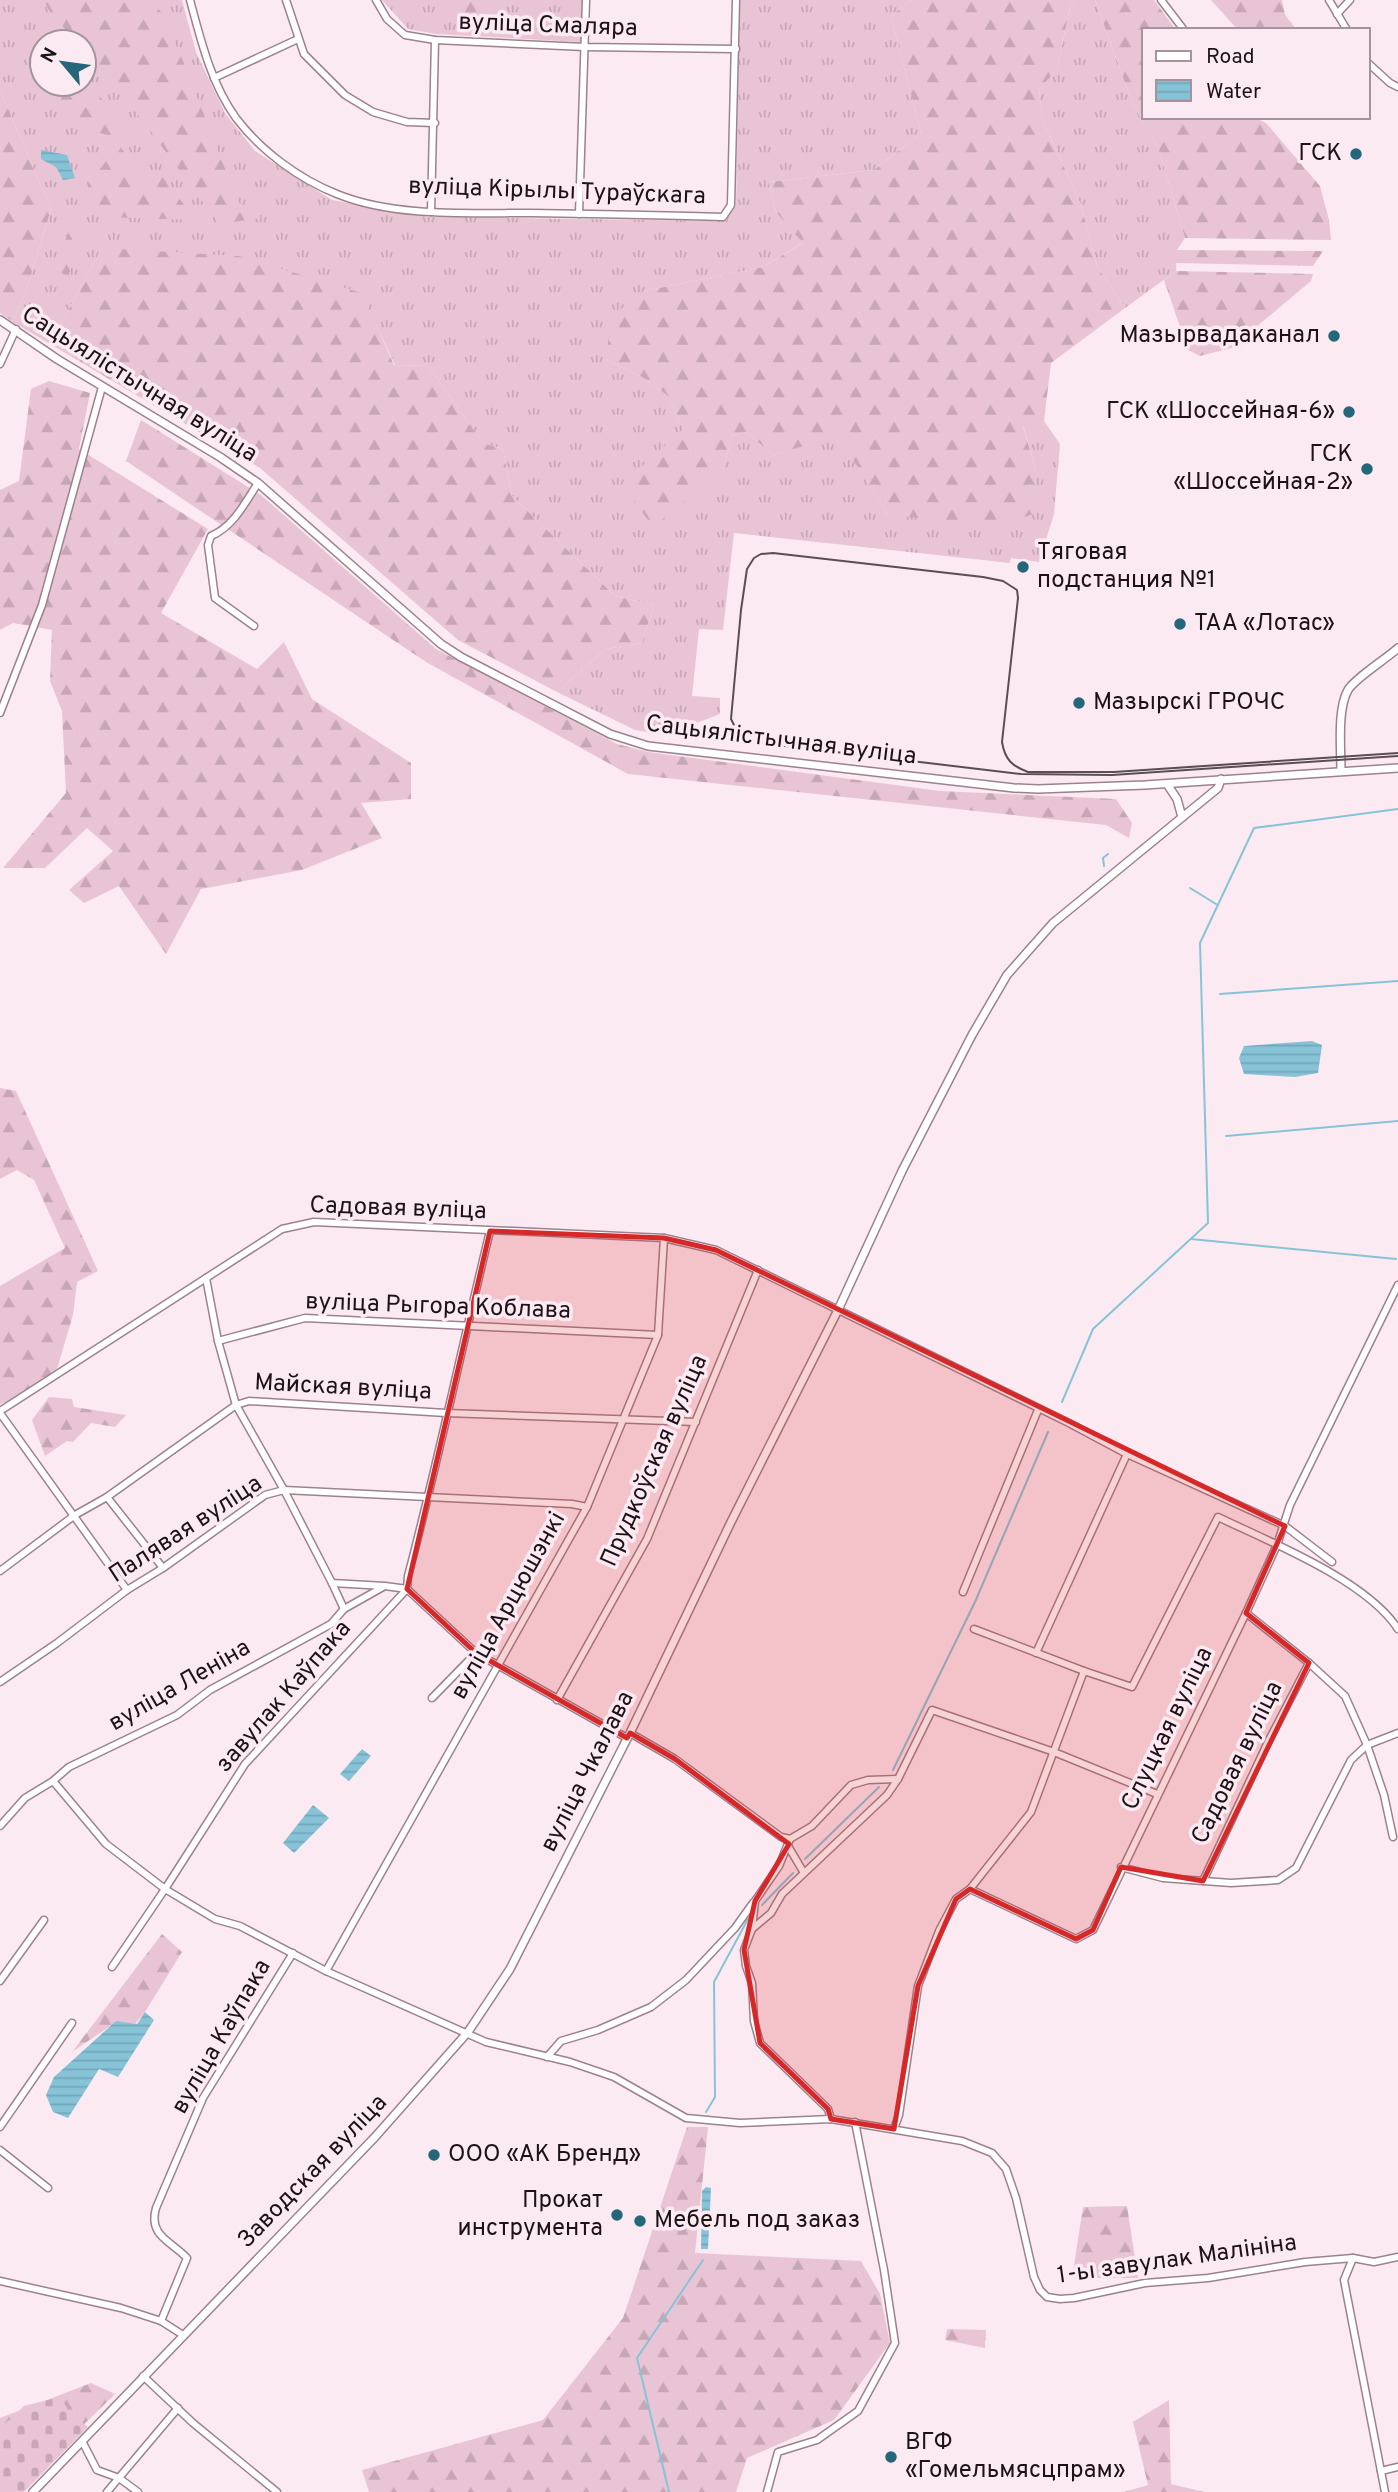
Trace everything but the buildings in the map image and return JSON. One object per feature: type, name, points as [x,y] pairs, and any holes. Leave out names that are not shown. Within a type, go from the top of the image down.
[{"type":"main road","name":"Сацыялістычная вуліца","points":[[0,320],[57,359],[220,457],[258,483],[441,644],[543,700],[628,741],[660,748],[1014,788],[1057,789],[1167,784],[1398,768]]},
{"type":"main road","points":[[1341,771],[1341,726],[1348,689],[1398,648]]},
{"type":"main road","name":"вуліца Чкалава","points":[[468,2032],[510,1969],[838,1310],[901,1171],[972,1035],[1007,975],[1053,923],[1217,788],[1221,779]]},
{"type":"main road","points":[[1167,784],[1177,799],[1182,817]]},
{"type":"main road","name":"Заводская вуліца","points":[[33,2492],[375,2137],[468,2032]]},
{"type":"street","name":"вуліца Кірылы Тураўскага","points":[[190,0],[203,51],[214,78],[236,118],[264,149],[300,174],[338,194],[371,203],[431,212],[723,217],[731,205],[736,49]]},
{"type":"street","points":[[286,0],[304,54],[345,95],[373,112],[407,122],[435,123]]},
{"type":"street","name":"вуліца Смаляра","points":[[376,0],[387,19],[405,35],[435,40],[585,47],[736,49]]},
{"type":"street","points":[[579,214],[586,0]]},
{"type":"street","points":[[736,0],[736,49]]},
{"type":"street","points":[[1161,0],[1182,28]]},
{"type":"street","points":[[1329,0],[1346,28]]},
{"type":"street","points":[[1338,14],[1350,0]]},
{"type":"street","points":[[214,78],[298,39]]},
{"type":"street","points":[[431,212],[435,40]]},
{"type":"street","points":[[1370,65],[1398,87]]},
{"type":"street","points":[[0,364],[16,329]]},
{"type":"street","points":[[0,713],[41,605],[102,387]]},
{"type":"street","name":"Сацыялістычная вуліца","points":[[254,626],[215,598],[208,545],[211,536],[233,520],[258,483]]},
{"type":"street","name":"Садовая вуліца","points":[[0,1412],[282,1229],[314,1222],[664,1238],[716,1250],[758,1270],[1127,1454],[1284,1526],[1332,1562]]},
{"type":"street","points":[[407,1589],[490,1231]]},
{"type":"street","name":"вуліца Арцюшэнкі","points":[[326,1971],[587,1507],[658,1335],[664,1238]]},
{"type":"street","name":"Прудкоўская вуліца","points":[[556,1700],[647,1538],[758,1270]]},
{"type":"street","points":[[206,1278],[218,1341],[236,1405],[284,1490],[344,1609]]},
{"type":"street","name":"Слуцкая вуліца","points":[[970,1889],[1076,1939],[1093,1930],[1155,1793],[1246,1613],[1277,1545],[1290,1505],[1398,1285]]},
{"type":"street","name":"вуліца Рыгора Коблава","points":[[218,1341],[305,1318],[658,1335]]},
{"type":"street","name":"Майская вуліца","points":[[0,1571],[236,1405],[249,1401],[446,1413],[696,1422]]},
{"type":"street","points":[[963,1592],[1038,1410]]},
{"type":"street","points":[[0,1412],[127,1590]]},
{"type":"street","points":[[1037,1653],[1127,1454]]},
{"type":"street","name":"Палявая вуліца","points":[[0,1682],[265,1495],[284,1490],[572,1504],[587,1507]]},
{"type":"street","points":[[107,1497],[163,1568]]},
{"type":"street","points":[[974,1629],[1084,1671],[1132,1686],[1218,1517],[1316,1563],[1377,1606],[1398,1629]]},
{"type":"street","points":[[332,1584],[407,1589],[476,1653],[499,1664],[556,1700],[675,1759],[789,1843],[804,1872]]},
{"type":"street","name":"вуліца Леніна","points":[[0,1826],[25,1798],[69,1768],[177,1715],[210,1690],[331,1624],[344,1609],[385,1586]]},
{"type":"street","name":"завулак Каўпака","points":[[112,1967],[245,1764],[407,1589]]},
{"type":"street","points":[[1246,1613],[1309,1663],[1345,1696],[1367,1745],[1384,1795],[1393,1837]]},
{"type":"street","points":[[432,1698],[476,1653]]},
{"type":"street","name":"Садовая вуліца","points":[[1203,1881],[1268,1742],[1309,1663]]},
{"type":"street","points":[[894,2129],[918,1986],[939,1931],[956,1899],[970,1889],[1031,1812],[1084,1671]]},
{"type":"street","points":[[752,1929],[771,1913],[782,1894],[804,1872],[887,1795],[898,1779],[932,1710],[1054,1752],[1155,1793]]},
{"type":"street","points":[[1121,1867],[1163,1878],[1231,1883],[1278,1880],[1296,1868],[1351,1760],[1367,1745],[1398,1733]]},
{"type":"street","points":[[547,2057],[561,2041],[598,2030],[651,2007],[686,1980],[735,1928],[779,1866],[789,1843],[813,1826],[851,1785],[868,1780],[898,1779]]},
{"type":"street","name":"вуліца Каўпака","points":[[52,1781],[106,1844],[165,1889],[215,1919],[240,1926],[326,1971],[486,2042],[547,2057]]},
{"type":"street","points":[[755,1900],[752,1929],[744,1950],[752,1983],[754,2021],[760,2043],[828,2109],[831,2119]]},
{"type":"street","points":[[0,1981],[44,1920]]},
{"type":"street","name":"вуліца Каўпака","points":[[161,2320],[187,2258],[159,2235],[153,2219],[156,2208],[203,2098],[293,1953]]},
{"type":"street","points":[[0,2127],[72,2023]]},
{"type":"street","name":"1-ы завулак Малініна","points":[[547,2057],[614,2077],[686,2118],[716,2122],[831,2119],[962,2141],[992,2153],[1006,2169],[1016,2198],[1034,2277],[1047,2297],[1074,2298],[1145,2283],[1208,2278],[1305,2262],[1353,2258],[1374,2262],[1398,2257]]},
{"type":"street","points":[[766,2492],[778,2452],[817,2440],[858,2412],[895,2343],[884,2270],[855,2122]]},
{"type":"street","points":[[0,2150],[48,2188]]},
{"type":"street","points":[[1353,2258],[1344,2280],[1385,2492]]},
{"type":"street","points":[[0,2281],[121,2308],[161,2320],[183,2335]]},
{"type":"street","points":[[143,2376],[277,2492]]},
{"type":"street","points":[[107,2492],[178,2408]]},
{"type":"street","points":[[82,2441],[97,2470],[119,2478],[138,2492]]},
{"type":"street","points":[[1381,2471],[1398,2467]]},
{"type":"highlighted area","points":[[490,1231],[664,1238],[716,1250],[1285,1526],[1246,1613],[1309,1663],[1203,1881],[1121,1867],[1093,1930],[1076,1939],[970,1889],[956,1899],[918,1986],[894,2129],[831,2119],[828,2109],[760,2043],[744,1950],[755,1901],[789,1844],[675,1759],[630,1733],[627,1738],[476,1653],[407,1589]]},
{"type":"green space","points":[[0,0],[182,0],[196,52],[225,113],[255,151],[332,200],[429,217],[726,221],[736,205],[740,0],[911,0],[891,16],[921,133],[874,170],[769,182],[776,212],[804,242],[763,267],[644,291],[606,360],[642,377],[668,396],[683,429],[723,471],[732,435],[746,432],[773,455],[838,435],[888,515],[1036,471],[1023,425],[1044,421],[1060,444],[1054,514],[1039,562],[1011,558],[1010,563],[734,533],[723,630],[699,629],[692,696],[720,698],[720,714],[665,735],[635,730],[557,692],[606,649],[642,643],[654,605],[615,596],[512,496],[503,449],[483,443],[428,366],[395,365],[361,293],[102,248],[50,344],[13,322],[29,282],[51,209],[0,90]]},
{"type":"green space","points":[[44,0],[150,0],[162,13],[183,61],[238,202],[262,218],[219,224],[143,121],[98,68],[98,28],[64,28]]},
{"type":"green space","points":[[382,0],[582,0],[581,42],[436,34],[408,29]]},
{"type":"green space","points":[[437,0],[477,0],[481,10],[476,16],[460,10],[445,16],[438,11]]},
{"type":"green space","points":[[911,0],[1075,0],[1070,7],[1057,70],[1039,89],[1042,118],[1081,205],[1097,266],[1125,308],[1051,363],[1044,421],[1023,426],[1036,471],[1033,514],[997,526],[888,515],[838,436],[773,455],[746,432],[732,435],[723,471],[653,527],[622,484],[683,429],[668,396],[642,377],[606,360],[611,317],[644,291],[763,267],[803,243],[776,212],[769,182],[874,170],[921,133],[891,16]]},
{"type":"green space","points":[[1075,0],[1095,0],[1133,105],[1158,147],[1185,238],[1177,250],[1176,271],[1125,308],[1097,266],[1081,205],[1042,118],[1039,89],[1057,70],[1070,7]]},
{"type":"green space","points":[[1095,0],[1154,0],[1175,28],[1142,28],[1142,119],[1258,119],[1266,123],[1320,186],[1331,240],[1185,238],[1158,147],[1133,105]]},
{"type":"green space","points":[[1211,0],[1282,0],[1285,15],[1295,28],[1236,28]]},
{"type":"green space","points":[[0,90],[51,209],[29,282],[13,322],[0,313]]},
{"type":"green space","points":[[98,94],[137,143],[63,123],[59,98],[98,98]]},
{"type":"green space","points":[[119,145],[144,180],[161,175],[196,220],[104,217],[88,184]]},
{"type":"green space","points":[[72,224],[88,230],[68,276],[53,269]]},
{"type":"green space","points":[[102,248],[239,256],[362,293],[394,365],[428,366],[483,443],[503,449],[512,496],[615,596],[654,605],[642,643],[606,649],[557,692],[458,640],[260,468],[50,344]]},
{"type":"green space","points":[[1177,250],[1323,251],[1313,266],[1175,263]]},
{"type":"green space","points":[[1176,271],[1313,274],[1311,281],[1255,328],[1251,343],[1200,356],[1188,350],[1164,280]]},
{"type":"green space","points":[[38,295],[53,305],[42,332],[27,322]]},
{"type":"green space","points":[[49,381],[90,393],[79,449],[208,529],[161,613],[257,669],[284,642],[312,699],[411,763],[411,799],[361,803],[382,838],[302,870],[201,889],[166,954],[119,886],[84,903],[69,890],[113,851],[87,828],[45,868],[3,868],[66,793],[62,711],[50,681],[52,630],[13,623],[0,630],[0,490],[19,481],[31,389]]},
{"type":"green space","points":[[141,420],[261,495],[436,649],[617,744],[648,752],[940,791],[1116,799],[1132,823],[1129,838],[1106,825],[628,774],[426,662],[126,461]]},
{"type":"green space","points":[[0,1088],[16,1091],[98,1271],[77,1282],[73,1315],[57,1369],[12,1400],[0,1404],[0,1286],[65,1248],[34,1180],[17,1170],[0,1179]]},
{"type":"green space","points":[[49,1397],[72,1399],[74,1407],[126,1415],[115,1427],[91,1423],[73,1442],[67,1441],[45,1456],[32,1420]]},
{"type":"green space","points":[[162,1934],[182,1952],[145,2012],[135,2024],[116,2022],[72,2052]]},
{"type":"green space","points":[[687,2127],[708,2127],[695,2253],[861,2261],[880,2294],[890,2343],[834,2420],[747,2458],[736,2492],[369,2492],[362,2470],[543,2420],[623,2318]]},
{"type":"green space","points":[[1127,2206],[1138,2278],[1072,2278],[1083,2207]]},
{"type":"green space","points":[[947,2329],[986,2330],[985,2348],[945,2340]]},
{"type":"green space","points":[[91,2383],[115,2394],[15,2492],[0,2492],[0,2418]]},
{"type":"green space","points":[[60,2397],[71,2414],[88,2427],[24,2492],[0,2492],[0,2428],[24,2406]]},
{"type":"green space","points":[[1169,2400],[1171,2484],[1204,2492],[1124,2492],[1148,2485],[1133,2422]]},
{"type":"water","points":[[41,150],[67,155],[75,178],[63,180],[56,167],[41,159]]},
{"type":"water","points":[[1312,1041],[1322,1045],[1318,1073],[1295,1077],[1244,1074],[1239,1058],[1244,1046]]},
{"type":"water","points":[[362,1749],[371,1756],[349,1781],[340,1774]]},
{"type":"water","points":[[313,1805],[329,1818],[294,1853],[283,1843]]},
{"type":"water","points":[[145,2012],[154,2020],[118,2077],[99,2069],[68,2118],[53,2112],[46,2095],[54,2077],[116,2021],[137,2024]]},
{"type":"water","points":[[706,2187],[711,2188],[708,2249],[701,2249],[702,2191]]},
{"type":"waterway","points":[[1062,1402],[1093,1329],[1208,1223],[1200,943],[1254,828],[1398,809]]},
{"type":"waterway","points":[[1104,866],[1103,858],[1108,854]]},
{"type":"waterway","points":[[1190,888],[1216,904]]},
{"type":"waterway","points":[[1220,994],[1398,981]]},
{"type":"waterway","points":[[1226,1136],[1398,1121]]},
{"type":"waterway","points":[[1191,1239],[1396,1259]]},
{"type":"waterway","points":[[893,1770],[975,1602],[1048,1432]]},
{"type":"waterway","points":[[805,1859],[879,1787]]},
{"type":"waterway","points":[[762,1905],[793,1873]]},
{"type":"waterway","points":[[706,2112],[715,2097],[714,1982],[748,1919]]},
{"type":"waterway","points":[[669,2492],[637,2358],[703,2260]]},
{"type":"tram line","points":[[1398,753],[1114,772],[1028,772],[1010,762],[1002,742],[1017,590],[1003,581],[983,577],[773,553],[754,558],[747,569],[731,719],[738,733],[751,742],[1021,774],[1112,775],[1398,756]]},
{"type":"place","name":"ГСК","points":[[1356,154]]},
{"type":"place","name":"Мазырвадаканал","points":[[1334,336]]},
{"type":"place","name":"ГСК «Шоссейная-6»","points":[[1349,412]]},
{"type":"place","name":"ГСК «Шоссейная-2»","points":[[1367,469]]},
{"type":"place","name":"Тяговая подстанция №1","points":[[1023,567]]},
{"type":"place","name":"ТАА «Лотас»","points":[[1180,624]]},
{"type":"place","name":"Мазырскі ГРОЧС","points":[[1079,703]]},
{"type":"place","name":"ООО «АК Бренд»","points":[[434,2155]]},
{"type":"place","name":"Прокат инструмента","points":[[617,2215]]},
{"type":"place","name":"Мебель под заказ","points":[[640,2221]]},
{"type":"place","name":"ВГФ «Гомельмясцпрам»","points":[[891,2457]]}]
